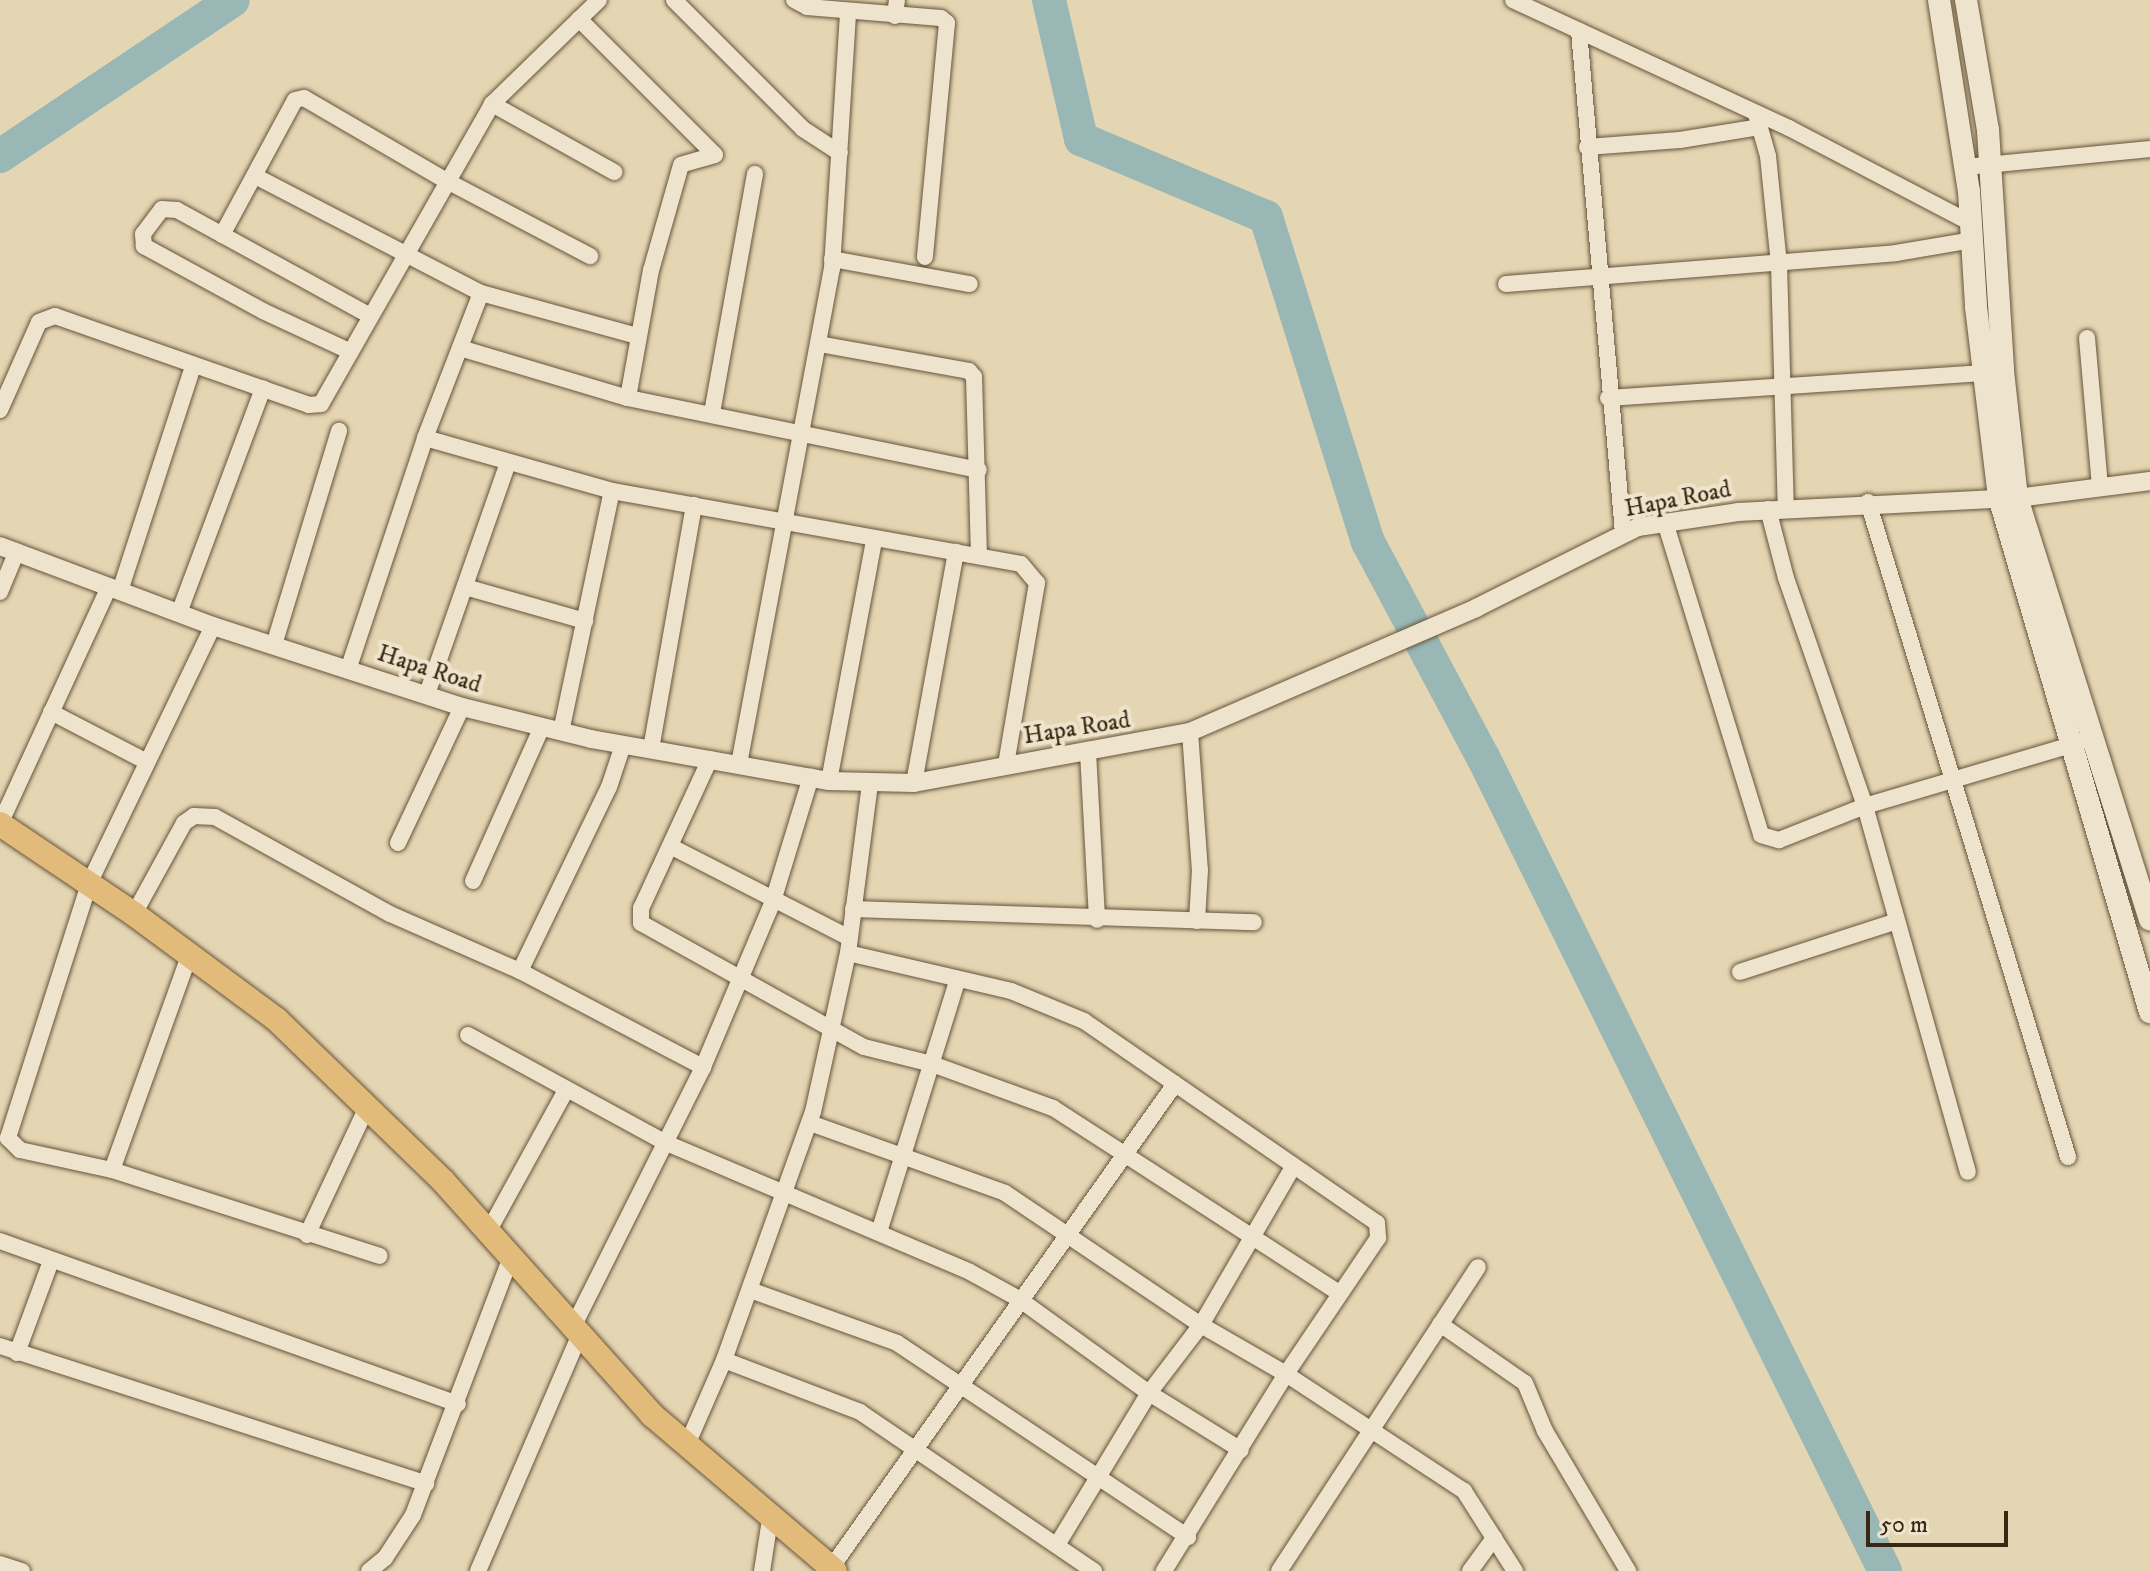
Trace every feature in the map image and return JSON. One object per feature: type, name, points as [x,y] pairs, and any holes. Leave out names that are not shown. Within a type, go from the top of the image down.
[{"type":"main road","points":[[1939,0],[1966,167],[1983,373],[2008,498],[2084,741],[2150,920]]},
{"type":"main road","points":[[1966,0],[1991,164],[2008,498]]},
{"type":"main road","points":[[2084,741],[2150,1012]]},
{"type":"main road","points":[[0,824],[134,914],[277,1020],[367,1107],[488,1232],[576,1333],[686,1447],[833,1570]]},
{"type":"street","points":[[0,410],[39,322],[55,316],[263,388],[321,404],[403,252],[492,104],[599,0]]},
{"type":"street","points":[[674,0],[803,129],[840,153]]},
{"type":"street","points":[[1513,0],[1757,120],[1972,231]]},
{"type":"street","points":[[803,2],[848,13],[896,8],[941,18],[947,26],[925,257]]},
{"type":"street","points":[[739,764],[783,519],[819,344],[832,259],[848,13]]},
{"type":"street","points":[[579,19],[715,155],[681,165],[637,336],[628,398]]},
{"type":"street","points":[[1579,31],[1608,398],[1623,533]]},
{"type":"street","points":[[222,235],[295,100],[304,98],[445,180],[590,256]]},
{"type":"street","points":[[492,104],[614,172]]},
{"type":"street","points":[[1587,147],[1680,140],[1757,120]]},
{"type":"street","points":[[1757,120],[1768,156],[1779,264],[1785,388],[1777,509],[1786,578],[1865,806],[1968,1172]]},
{"type":"street","points":[[1966,167],[2150,149]]},
{"type":"street","points":[[712,413],[755,174]]},
{"type":"street","points":[[255,176],[481,293],[637,336]]},
{"type":"street","points":[[349,351],[263,311],[141,241],[159,212],[167,208],[369,315]]},
{"type":"street","points":[[1506,284],[1779,264],[1972,231]]},
{"type":"street","points":[[832,259],[970,284]]},
{"type":"street","points":[[348,670],[425,438],[481,293]]},
{"type":"street","points":[[2087,338],[2100,486]]},
{"type":"street","points":[[819,344],[969,371],[978,384],[979,554]]},
{"type":"street","points":[[460,348],[628,398],[712,413],[800,437],[979,470]]},
{"type":"street","points":[[0,824],[51,712],[114,589],[191,373]]},
{"type":"street","points":[[1608,398],[1983,373]]},
{"type":"street","points":[[179,613],[263,388]]},
{"type":"street","points":[[274,645],[339,431]]},
{"type":"street","points":[[425,438],[612,491],[783,519],[874,541],[979,554],[1021,564],[1037,583],[1006,765]]},
{"type":"street","points":[[427,694],[508,463]]},
{"type":"street","name":"Hapa Road","points":[[8,549],[213,626],[462,707],[623,745],[820,779],[914,783],[1190,732],[1476,608],[1623,533],[1665,522],[1868,502],[2008,498],[2150,481]]},
{"type":"street","points":[[473,881],[552,730],[585,621],[612,491]]},
{"type":"street","points":[[1868,502],[2068,1157]]},
{"type":"street","points":[[651,749],[694,505]]},
{"type":"street","points":[[1665,522],[1756,830],[1779,840],[1865,806],[2084,741]]},
{"type":"street","points":[[478,1571],[576,1333],[703,1067],[820,779],[874,541]]},
{"type":"street","points":[[0,592],[8,549]]},
{"type":"street","points":[[914,783],[956,552]]},
{"type":"street","points":[[465,587],[585,621]]},
{"type":"street","points":[[213,626],[89,884],[8,1138],[20,1150],[112,1170],[380,1256]]},
{"type":"street","points":[[398,843],[462,707]]},
{"type":"street","points":[[51,712],[147,762]]},
{"type":"street","points":[[1190,732],[1200,870],[1197,921]]},
{"type":"street","points":[[520,971],[609,787],[623,745]]},
{"type":"street","points":[[1088,752],[1097,920]]},
{"type":"street","points":[[710,759],[640,912],[641,923],[742,975],[864,1047],[932,1064],[1053,1108],[1126,1151],[1252,1238],[1339,1293]]},
{"type":"street","points":[[686,1447],[724,1360],[810,1123],[834,1028],[849,945],[870,783]]},
{"type":"street","points":[[134,914],[177,832],[194,816],[205,815],[390,914],[520,971],[703,1067]]},
{"type":"street","points":[[670,846],[849,945],[958,979],[1011,991],[1084,1021],[1377,1223],[1379,1231],[1164,1571]]},
{"type":"street","points":[[853,909],[1097,920],[1254,922]]},
{"type":"street","points":[[1740,972],[1897,921]]},
{"type":"street","points":[[112,1170],[189,956]]},
{"type":"street","points":[[879,1232],[958,979]]},
{"type":"street","points":[[468,1035],[666,1143],[879,1232],[1019,1299],[1149,1393],[1241,1450]]},
{"type":"street","points":[[833,1570],[916,1452],[958,1384],[1175,1084]]},
{"type":"street","points":[[488,1232],[566,1090]]},
{"type":"street","points":[[307,1235],[367,1107]]},
{"type":"street","points":[[810,1123],[1005,1193],[1201,1325],[1286,1374],[1469,1496],[1515,1571]]},
{"type":"street","points":[[1057,1545],[1149,1393],[1201,1325],[1293,1167]]},
{"type":"street","points":[[0,1241],[458,1404]]},
{"type":"street","points":[[369,1571],[401,1537],[426,1484],[510,1259]]},
{"type":"street","points":[[17,1353],[51,1261]]},
{"type":"street","points":[[1279,1571],[1478,1267]]},
{"type":"street","points":[[750,1290],[897,1343],[1101,1476],[1188,1537]]},
{"type":"street","points":[[1440,1324],[1525,1383],[1545,1431],[1628,1571]]},
{"type":"street","points":[[0,1346],[426,1484]]},
{"type":"street","points":[[724,1360],[848,1405],[1094,1571]]},
{"type":"street","points":[[762,1571],[770,1520]]},
{"type":"street","points":[[1470,1571],[1494,1538]]},
{"type":"street","points":[[0,1564],[22,1571]]},
{"type":"waterway","points":[[0,156],[233,0]]},
{"type":"waterway","points":[[1049,0],[1081,139],[1266,217],[1368,542],[1483,757],[1885,1571]]}]
